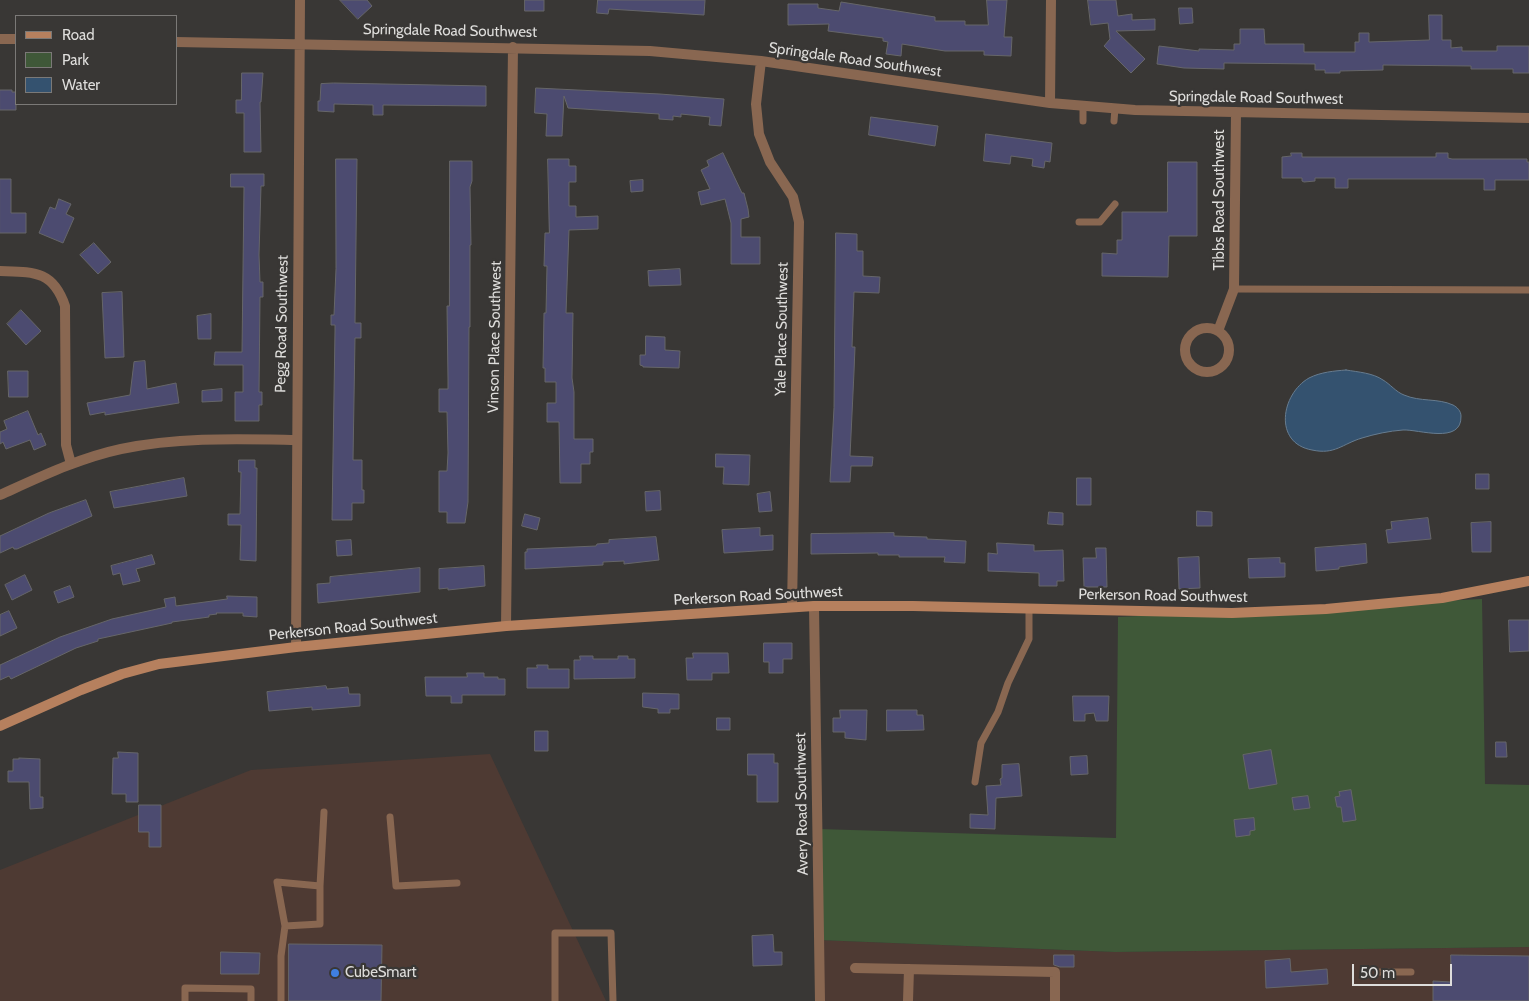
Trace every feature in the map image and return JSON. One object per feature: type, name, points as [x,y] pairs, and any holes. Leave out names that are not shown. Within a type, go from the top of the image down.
[{"type":"street","name":"Pegg Road Southwest","points":[[296,647],[300,0]]},
{"type":"street","points":[[1050,103],[1051,0]]},
{"type":"street","points":[[0,39],[15,39]]},
{"type":"street","name":"Springdale Road Southwest","points":[[178,42],[650,51],[761,61],[1050,103],[1083,106],[1236,112],[1529,118]]},
{"type":"street","name":"Vinson Place Southwest","points":[[506,626],[513,47]]},
{"type":"street","name":"Yale Place Southwest","points":[[761,61],[756,104],[759,134],[770,162],[793,197],[799,222],[792,607]]},
{"type":"street","name":"Tibbs Road Southwest","points":[[1234,289],[1236,112]]},
{"type":"street","points":[[0,271],[39,274],[50,280],[60,292],[64,306],[66,445],[71,464]]},
{"type":"street","points":[[1218,331],[1234,289]]},
{"type":"street","points":[[1200,329],[1218,331],[1224,335],[1229,347],[1228,359],[1220,369],[1214,372],[1195,370],[1190,366],[1185,354],[1186,342],[1190,336],[1200,329]]},
{"type":"street","points":[[0,495],[71,464],[120,450],[170,441],[210,439],[296,440]]},
{"type":"street","name":"Perkerson Road Southwest","points":[[0,726],[122,674],[160,664],[296,647],[506,626],[814,606],[912,606],[1232,613],[1326,609],[1442,598],[1529,581]]},
{"type":"street","name":"Avery Road Southwest","points":[[814,606],[820,1001]]},
{"type":"street","points":[[855,968],[1055,972],[1055,1001]]},
{"type":"street","points":[[908,1001],[909,969]]},
{"type":"lane","points":[[1082,121],[1083,106]]},
{"type":"lane","points":[[1114,121],[1115,108]]},
{"type":"lane","points":[[1079,222],[1100,222],[1115,204]]},
{"type":"lane","points":[[1234,289],[1529,290]]},
{"type":"lane","points":[[975,782],[981,742],[998,712],[1008,683],[1029,639],[1029,609]]},
{"type":"lane","points":[[285,926],[320,924],[324,812]]},
{"type":"lane","points":[[390,817],[396,886],[457,883]]},
{"type":"lane","points":[[281,1001],[281,956],[285,926],[276,882],[320,886]]},
{"type":"lane","points":[[555,1001],[555,932],[611,933],[613,1001]]},
{"type":"lane","points":[[1378,972],[1411,972]]},
{"type":"lane","points":[[185,1001],[185,988],[251,989],[251,1001]]},
{"type":"shaded area","points":[[490,754],[606,1001],[0,1001],[0,870],[251,770]]},
{"type":"shaded area","points":[[818,940],[1115,952],[1529,947],[1529,1001],[817,1001]]},
{"type":"green space","points":[[1482,599],[1485,784],[1529,785],[1529,947],[1115,952],[818,940],[818,829],[1116,838],[1118,617]]},
{"type":"water","points":[[1346,370],[1375,376],[1401,394],[1416,399],[1441,401],[1453,405],[1460,412],[1459,425],[1447,433],[1403,430],[1382,433],[1355,440],[1327,451],[1312,450],[1300,446],[1291,438],[1285,417],[1292,395],[1299,385],[1309,378],[1332,371]]},
{"type":"building","points":[[340,0],[367,0],[372,6],[358,19]]},
{"type":"building","points":[[525,0],[544,0],[544,11],[525,11]]},
{"type":"building","points":[[598,0],[705,0],[704,15],[609,9],[608,14],[597,13]]},
{"type":"building","points":[[987,0],[1007,0],[1004,37],[1012,37],[1011,56],[984,55],[984,51],[945,51],[902,44],[901,56],[886,54],[888,42],[883,41],[883,38],[828,31],[829,24],[788,25],[788,4],[818,4],[818,8],[839,11],[841,2],[935,17],[935,21],[965,21],[965,25],[988,25]]},
{"type":"building","points":[[1088,0],[1116,0],[1118,16],[1132,14],[1132,20],[1155,19],[1155,30],[1116,31],[1145,59],[1131,73],[1104,46],[1110,39],[1108,23],[1091,25]]},
{"type":"building","points":[[1179,8],[1192,8],[1193,23],[1180,24]]},
{"type":"building","points":[[1429,15],[1442,15],[1442,40],[1451,40],[1451,48],[1462,47],[1462,51],[1497,51],[1497,46],[1529,46],[1529,73],[1513,73],[1513,69],[1471,69],[1471,66],[1383,65],[1383,70],[1325,73],[1325,70],[1315,70],[1315,64],[1224,63],[1224,69],[1184,68],[1157,64],[1159,46],[1199,51],[1199,49],[1234,50],[1234,44],[1240,44],[1240,29],[1264,29],[1265,44],[1304,44],[1304,52],[1355,52],[1355,42],[1359,42],[1359,33],[1369,33],[1369,42],[1429,40]]},
{"type":"building","points":[[242,73],[263,73],[260,102],[261,152],[244,152],[244,113],[236,113],[236,100],[241,100]]},
{"type":"building","points":[[321,84],[486,86],[486,106],[383,105],[383,115],[373,115],[373,105],[334,104],[334,112],[318,111]]},
{"type":"building","points":[[536,88],[724,99],[721,126],[709,125],[710,117],[681,114],[681,117],[673,116],[673,120],[659,119],[659,114],[568,108],[564,96],[562,136],[546,136],[547,114],[535,113]]},
{"type":"building","points":[[0,90],[12,90],[12,92],[15,92],[16,110],[0,110]]},
{"type":"building","points":[[871,117],[938,126],[935,146],[869,135]]},
{"type":"building","points":[[986,134],[1052,143],[1050,162],[1045,161],[1044,168],[1032,166],[1033,159],[1011,156],[1010,164],[984,161]]},
{"type":"building","points":[[723,153],[742,193],[744,193],[748,209],[749,217],[741,219],[741,237],[760,237],[760,264],[731,264],[731,223],[725,199],[701,205],[698,192],[710,189],[701,170],[709,166],[707,161]]},
{"type":"building","points":[[1291,153],[1302,153],[1302,157],[1436,157],[1436,153],[1448,153],[1448,158],[1452,159],[1527,159],[1527,162],[1529,162],[1529,180],[1495,180],[1495,190],[1484,190],[1484,179],[1348,179],[1348,188],[1335,188],[1335,178],[1315,178],[1315,181],[1304,182],[1302,178],[1282,178],[1282,157],[1291,156]]},
{"type":"building","points":[[336,159],[357,159],[355,323],[361,323],[361,338],[355,338],[353,460],[362,460],[364,503],[352,503],[352,520],[332,520],[335,325],[331,325],[331,315],[334,315],[336,269]]},
{"type":"building","points":[[548,159],[569,159],[569,166],[576,166],[576,182],[569,182],[569,206],[576,206],[576,217],[598,216],[598,229],[569,230],[566,313],[573,313],[572,378],[574,392],[574,439],[593,439],[593,452],[590,452],[590,464],[581,464],[581,483],[560,483],[559,422],[547,422],[547,403],[556,403],[556,382],[545,382],[545,368],[543,368],[547,266],[544,266],[545,233],[549,233]]},
{"type":"building","points":[[450,161],[472,161],[472,181],[470,187],[468,502],[465,523],[447,523],[447,512],[439,512],[439,471],[447,471],[448,453],[447,412],[439,412],[439,389],[448,389],[447,306],[449,306]]},
{"type":"building","points":[[1168,162],[1197,162],[1197,236],[1169,236],[1168,277],[1102,276],[1102,253],[1117,254],[1117,240],[1122,240],[1122,212],[1167,212]]},
{"type":"building","points":[[231,174],[264,174],[264,186],[261,186],[259,255],[260,282],[263,282],[263,297],[260,297],[259,392],[262,392],[262,405],[259,405],[259,421],[235,421],[235,392],[243,392],[243,365],[214,365],[215,352],[242,352],[244,187],[231,187]]},
{"type":"building","points":[[0,179],[11,179],[11,213],[26,213],[26,233],[0,233]]},
{"type":"building","points":[[643,180],[643,191],[631,192],[630,181]]},
{"type":"building","points":[[59,199],[71,204],[66,214],[74,218],[63,243],[39,233],[50,207],[55,209]]},
{"type":"building","points":[[836,233],[857,234],[857,251],[863,251],[863,276],[880,277],[879,293],[854,292],[852,347],[855,347],[850,456],[873,457],[872,466],[851,466],[850,482],[830,482],[834,408]]},
{"type":"building","points":[[94,243],[111,262],[98,274],[80,255]]},
{"type":"building","points":[[680,269],[681,285],[649,286],[648,271]]},
{"type":"building","points":[[122,292],[124,357],[105,358],[102,293]]},
{"type":"building","points":[[21,310],[41,331],[26,345],[7,324]]},
{"type":"building","points":[[211,314],[211,339],[198,339],[197,316]]},
{"type":"building","points":[[646,336],[665,337],[665,350],[680,351],[679,368],[643,367],[640,365],[640,355],[645,355]]},
{"type":"building","points":[[145,361],[147,389],[176,383],[179,403],[105,415],[105,412],[90,415],[87,403],[130,395],[134,362]]},
{"type":"building","points":[[8,371],[28,371],[28,397],[9,397]]},
{"type":"building","points":[[222,389],[222,401],[202,402],[202,391]]},
{"type":"building","points":[[28,411],[38,435],[41,433],[46,445],[34,450],[30,440],[6,449],[3,442],[0,444],[0,432],[7,429],[4,421]]},
{"type":"building","points":[[716,454],[750,455],[749,485],[723,484],[724,467],[716,467]]},
{"type":"building","points":[[239,460],[255,460],[255,468],[257,468],[256,561],[240,560],[241,525],[228,525],[228,514],[240,514],[241,472],[239,472]]},
{"type":"building","points":[[1476,474],[1489,474],[1489,489],[1476,489]]},
{"type":"building","points":[[184,478],[187,496],[114,508],[110,492]]},
{"type":"building","points":[[1077,478],[1091,478],[1091,505],[1077,505]]},
{"type":"building","points":[[660,491],[661,510],[646,511],[645,492]]},
{"type":"building","points":[[770,492],[772,511],[759,512],[757,494]]},
{"type":"building","points":[[86,500],[92,516],[17,549],[13,547],[0,553],[0,536],[49,513]]},
{"type":"building","points":[[1197,511],[1212,512],[1212,526],[1197,526]]},
{"type":"building","points":[[1049,512],[1063,513],[1063,525],[1048,524]]},
{"type":"building","points":[[525,514],[540,518],[537,530],[522,526]]},
{"type":"building","points":[[1428,518],[1431,539],[1388,543],[1386,530],[1392,529],[1391,522]]},
{"type":"building","points":[[1491,522],[1491,552],[1472,552],[1471,523]]},
{"type":"building","points":[[760,528],[760,536],[773,535],[773,550],[724,553],[722,530]]},
{"type":"building","points":[[894,533],[894,536],[966,541],[965,563],[944,562],[945,557],[899,557],[899,555],[878,555],[878,553],[811,554],[811,534]]},
{"type":"building","points":[[656,537],[659,560],[624,564],[624,561],[603,562],[603,565],[525,569],[525,552],[527,552],[527,549],[596,546],[597,544],[609,543],[609,540]]},
{"type":"building","points":[[351,540],[352,555],[337,556],[336,541]]},
{"type":"building","points":[[997,543],[1034,545],[1034,551],[1063,550],[1064,581],[1057,581],[1057,586],[1039,586],[1039,573],[988,571],[988,553],[997,554]]},
{"type":"building","points":[[1366,544],[1367,563],[1339,567],[1339,569],[1316,571],[1315,548]]},
{"type":"building","points":[[1096,548],[1106,548],[1107,587],[1084,587],[1083,558],[1096,558]]},
{"type":"building","points":[[152,555],[155,564],[136,569],[140,581],[123,585],[120,573],[113,575],[111,566]]},
{"type":"building","points":[[1199,557],[1200,588],[1179,589],[1178,558]]},
{"type":"building","points":[[1280,558],[1280,563],[1285,563],[1285,577],[1249,578],[1248,559]]},
{"type":"building","points":[[484,566],[485,586],[448,590],[448,588],[439,589],[439,569]]},
{"type":"building","points":[[420,568],[420,592],[318,603],[317,584],[330,583],[330,577]]},
{"type":"building","points":[[25,575],[32,590],[12,600],[5,585]]},
{"type":"building","points":[[70,586],[74,597],[58,603],[54,592]]},
{"type":"building","points":[[227,596],[257,597],[257,617],[243,616],[243,613],[216,613],[209,615],[209,617],[172,622],[98,639],[98,641],[76,648],[11,679],[9,676],[0,680],[0,665],[60,637],[112,619],[166,607],[164,599],[175,597],[176,606],[227,599]]},
{"type":"building","points":[[9,611],[17,628],[0,636],[0,615]]},
{"type":"building","points":[[1509,620],[1529,620],[1529,651],[1510,652]]},
{"type":"building","points":[[764,643],[792,643],[792,659],[783,659],[783,673],[769,673],[769,662],[764,662]]},
{"type":"building","points":[[693,653],[728,653],[729,673],[712,673],[712,680],[687,680],[686,658],[693,658]]},
{"type":"building","points":[[580,656],[593,656],[593,659],[618,659],[618,656],[628,656],[628,659],[635,659],[635,678],[574,679],[574,660],[580,660]]},
{"type":"building","points":[[537,665],[548,665],[548,669],[569,669],[569,688],[527,688],[527,668],[537,668]]},
{"type":"building","points":[[467,673],[484,673],[484,677],[505,679],[505,695],[462,695],[462,703],[451,703],[451,696],[426,696],[425,677],[467,677]]},
{"type":"building","points":[[326,686],[327,689],[348,687],[349,694],[360,694],[360,706],[312,710],[312,707],[269,711],[267,692]]},
{"type":"building","points":[[643,693],[679,694],[679,709],[670,709],[670,713],[658,713],[658,709],[643,707]]},
{"type":"building","points":[[1073,696],[1109,696],[1108,721],[1096,721],[1094,713],[1085,714],[1085,721],[1074,721]]},
{"type":"building","points":[[840,710],[867,710],[866,740],[845,738],[845,732],[833,732],[833,718],[840,718]]},
{"type":"building","points":[[887,710],[917,710],[917,715],[923,715],[924,730],[887,731]]},
{"type":"building","points":[[717,718],[730,718],[730,730],[717,730]]},
{"type":"building","points":[[535,731],[548,731],[548,751],[535,751]]},
{"type":"building","points":[[1496,742],[1506,742],[1507,757],[1496,757]]},
{"type":"building","points":[[1271,750],[1277,784],[1249,789],[1243,755]]},
{"type":"building","points":[[118,752],[138,753],[138,802],[126,802],[126,794],[112,794],[113,758],[118,758]]},
{"type":"building","points":[[748,754],[774,754],[774,763],[778,763],[778,802],[757,802],[757,775],[748,775]]},
{"type":"building","points":[[1087,756],[1088,774],[1071,775],[1070,757]]},
{"type":"building","points":[[13,759],[40,759],[40,797],[43,797],[43,808],[30,809],[29,782],[8,782],[8,771],[13,771]]},
{"type":"building","points":[[1019,764],[1022,796],[996,798],[995,829],[970,828],[970,814],[988,815],[986,786],[1001,785],[1002,765]]},
{"type":"building","points":[[1351,790],[1356,820],[1343,822],[1341,807],[1337,807],[1335,797],[1340,796],[1339,792]]},
{"type":"building","points":[[1308,796],[1310,808],[1294,810],[1292,798]]},
{"type":"building","points":[[139,805],[161,805],[161,847],[149,847],[149,832],[139,832]]},
{"type":"building","points":[[1254,818],[1255,830],[1250,831],[1250,835],[1236,837],[1234,820]]},
{"type":"building","points":[[773,935],[774,952],[782,952],[782,965],[753,966],[752,936]]},
{"type":"building","name":"CubeSmart","points":[[289,944],[382,945],[381,1001],[289,1001]]},
{"type":"building","points":[[221,952],[260,953],[259,974],[221,974]]},
{"type":"building","points":[[1054,955],[1074,955],[1074,967],[1054,965]]},
{"type":"building","points":[[1451,955],[1529,956],[1529,1001],[1433,1001],[1433,981],[1451,982]]},
{"type":"building","points":[[1290,959],[1291,972],[1327,969],[1328,984],[1266,988],[1265,961]]},
{"type":"place","name":"CubeSmart","points":[[335,973]]}]
